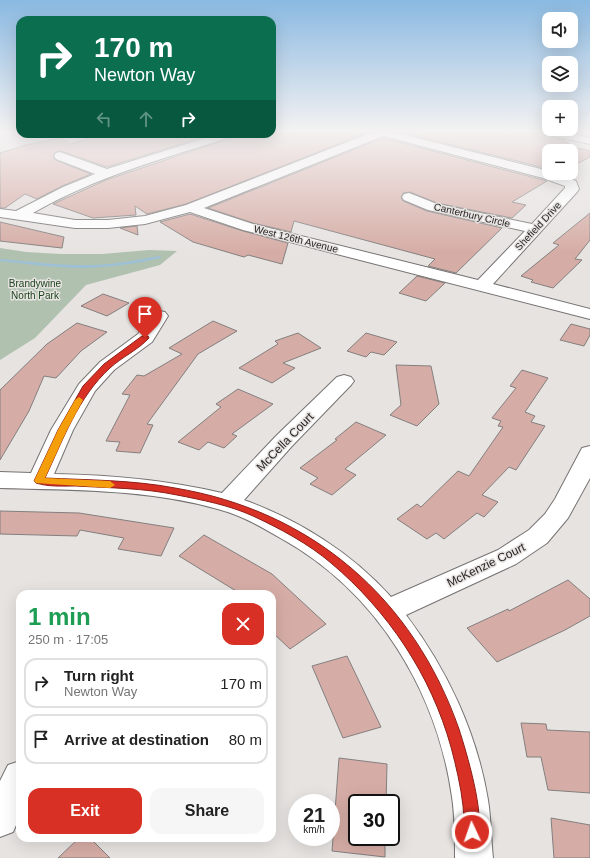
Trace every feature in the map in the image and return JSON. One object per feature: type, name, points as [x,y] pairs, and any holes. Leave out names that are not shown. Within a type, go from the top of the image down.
[{"type":"street","points":[[103,172],[108,174]]},
{"type":"street","points":[[18,216],[58,193],[114,172]]},
{"type":"street","points":[[0,213],[75,224],[108,224],[145,220],[191,208],[282,172]]},
{"type":"street","name":"Shefield Drive","points":[[482,286],[578,184],[537,172]]},
{"type":"street","name":"Canterbury Circle","points":[[409,197],[433,206],[536,229]]},
{"type":"street","name":"West 126th Avenue","points":[[191,208],[248,226],[590,314]]},
{"type":"street","points":[[39,481],[62,430],[86,388],[107,366],[145,338],[159,316]]},
{"type":"street","name":"McCella Court","points":[[228,503],[284,441],[344,381]]},
{"type":"street","name":"McKenzie Court","points":[[386,612],[507,557],[525,547],[546,530],[557,517],[590,454]]},
{"type":"street","points":[[0,480],[122,485],[175,491],[228,503],[256,513],[312,544],[354,577],[376,598],[405,635],[431,677],[458,747],[471,805],[474,858]]},
{"type":"street","points":[[0,819],[16,785]]},
{"type":"green space","name":"Brandywine North Park","points":[[0,248],[26,252],[61,254],[102,254],[149,250],[177,251],[160,265],[86,285],[35,338],[0,360]]},
{"type":"building","points":[[0,172],[86,172],[91,174],[62,186],[37,199],[25,194],[5,208],[0,208]]},
{"type":"building","points":[[130,172],[267,172],[186,204],[147,214],[135,206],[136,215],[93,218],[53,204],[106,180]]},
{"type":"building","points":[[298,172],[513,172],[547,181],[512,202],[526,205],[512,218],[437,203],[410,192],[403,193],[401,198],[403,201],[427,211],[502,228],[456,273],[428,266],[435,259],[294,221],[291,232],[253,223],[208,208]]},
{"type":"building","points":[[590,213],[590,240],[575,259],[582,260],[553,288],[531,282],[533,280],[521,276],[559,245],[553,243]]},
{"type":"building","points":[[190,214],[243,231],[288,243],[282,264],[248,255],[244,257],[193,242],[160,222]]},
{"type":"building","points":[[0,222],[64,237],[62,248],[0,241]]},
{"type":"building","points":[[137,226],[138,235],[120,228]]},
{"type":"building","points":[[417,276],[445,283],[426,301],[399,293]]},
{"type":"building","points":[[103,294],[129,303],[107,316],[81,306]]},
{"type":"building","points":[[213,321],[237,331],[198,354],[147,424],[153,425],[140,453],[116,451],[120,442],[106,441],[130,395],[122,394],[137,375],[144,376],[182,354],[169,348]]},
{"type":"building","points":[[77,323],[107,332],[81,351],[56,378],[44,376],[29,411],[0,460],[0,390],[47,344]]},
{"type":"building","points":[[571,324],[590,329],[590,335],[584,346],[560,340]]},
{"type":"building","points":[[298,333],[321,348],[283,363],[295,368],[272,383],[239,368],[278,344],[275,341]]},
{"type":"building","points":[[366,333],[397,342],[384,355],[371,352],[366,357],[347,351]]},
{"type":"building","points":[[396,365],[431,366],[439,404],[417,426],[390,415],[401,405]]},
{"type":"building","points":[[522,370],[548,378],[525,412],[535,416],[531,422],[545,426],[516,470],[509,467],[482,495],[498,502],[484,517],[477,513],[444,539],[436,533],[427,539],[397,519],[417,504],[421,507],[458,471],[469,476],[503,427],[498,426],[501,421],[492,418],[516,388],[510,386]]},
{"type":"building","points":[[238,389],[273,404],[232,434],[237,436],[224,448],[208,442],[199,450],[178,442],[221,407],[216,404]]},
{"type":"building","points":[[356,422],[386,435],[345,469],[356,475],[332,495],[310,484],[318,478],[300,468],[337,440],[335,439]]},
{"type":"building","points":[[0,511],[79,513],[174,528],[161,556],[118,549],[124,538],[80,530],[77,536],[0,534]]},
{"type":"building","points":[[204,535],[272,574],[326,624],[290,649],[276,636],[276,590],[234,590],[179,556]]},
{"type":"building","points":[[568,580],[590,599],[590,616],[565,630],[497,662],[467,628],[508,609],[509,611]]},
{"type":"building","points":[[347,656],[381,727],[343,738],[312,666]]},
{"type":"building","points":[[521,723],[546,724],[547,730],[590,732],[590,793],[548,790],[541,757],[527,757]]},
{"type":"building","points":[[339,758],[387,764],[386,794],[348,794],[348,846],[385,846],[385,857],[332,851],[332,846],[340,846],[340,794],[336,794]]},
{"type":"building","points":[[551,818],[590,825],[590,858],[554,858]]},
{"type":"building","points":[[75,842],[94,842],[110,858],[58,858]]},
{"type":"waterway","points":[[0,260],[55,266],[96,266],[123,264],[159,257]]},
{"type":"slow traffic","points":[[79,400],[62,430],[39,481],[110,485]]},
{"type":"route","points":[[145,338],[107,366],[86,388],[62,430],[39,481],[122,485],[175,491],[228,503],[256,513],[312,544],[334,560],[376,598],[405,635],[431,677],[458,747],[471,805],[472,832]]}]
